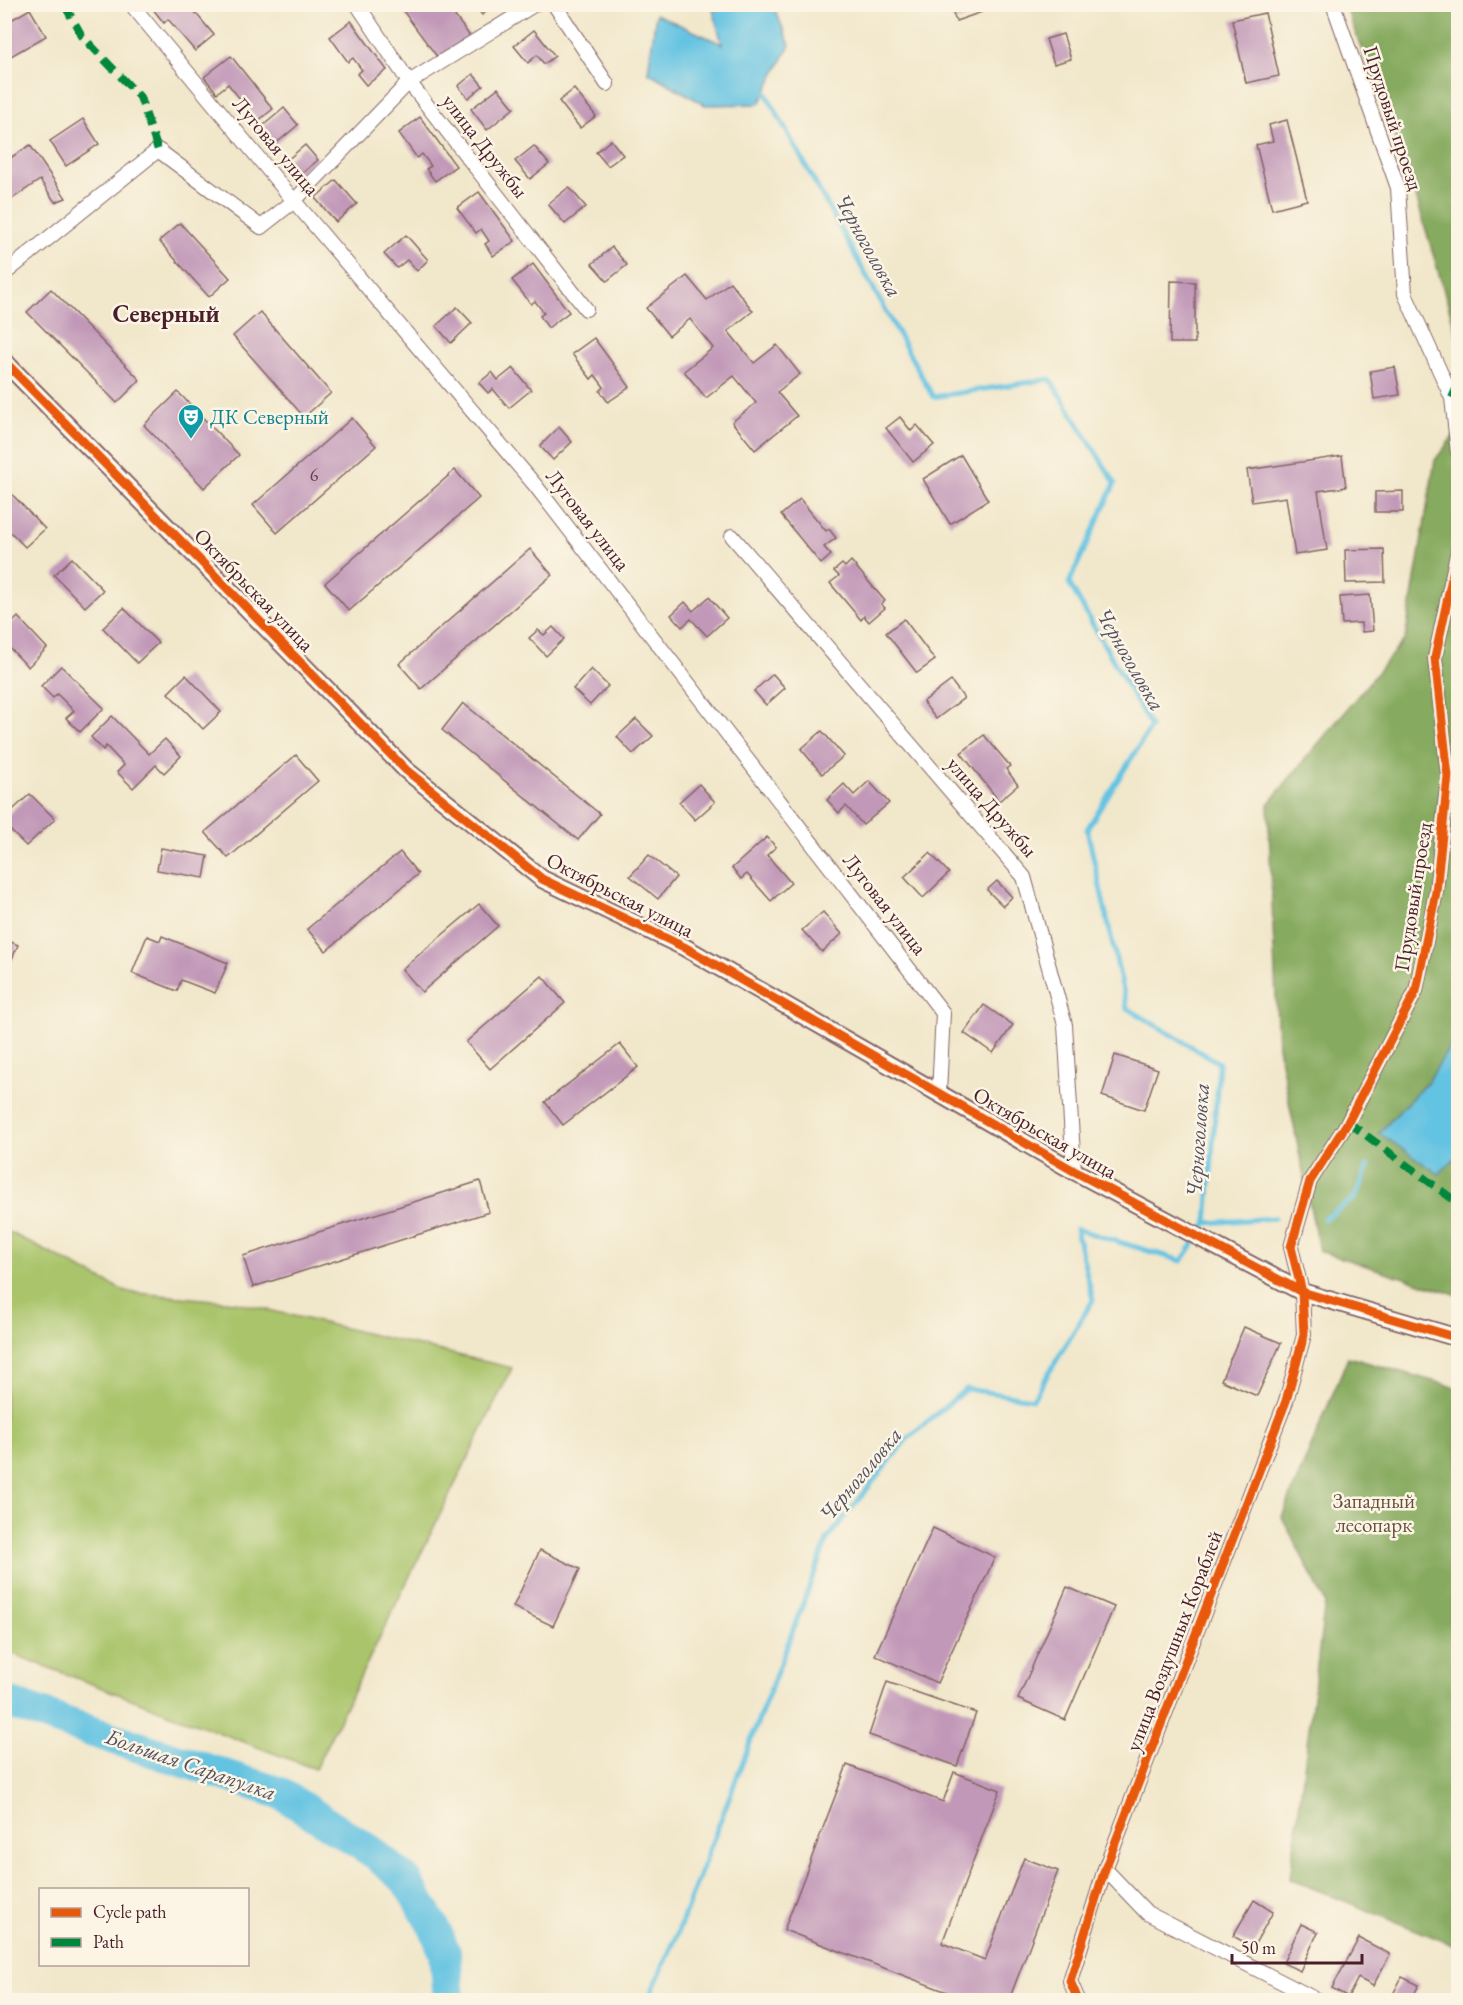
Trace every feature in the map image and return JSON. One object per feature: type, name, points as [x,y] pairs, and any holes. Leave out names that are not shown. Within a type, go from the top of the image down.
[{"type":"street","name":"Луговая улица","points":[[131,4],[294,201],[535,485],[943,1013],[939,1094]]},
{"type":"street","name":"улица Дружбы","points":[[357,4],[409,82],[586,309]]},
{"type":"street","points":[[4,274],[158,150],[261,227],[294,201],[409,82],[535,4]]},
{"type":"street","points":[[554,4],[607,84]]},
{"type":"street","name":"Прудовый проезд","points":[[1333,4],[1398,188],[1406,294],[1452,398],[1458,452]]},
{"type":"street","name":"Октябрьская улица","points":[[4,361],[406,770],[542,879],[684,947],[1074,1171],[1302,1292],[1458,1338]]},
{"type":"street","name":"улица Дружбы","points":[[732,537],[1024,877],[1065,1025],[1074,1171]]},
{"type":"street","name":"Прудовый проезд","points":[[1302,1292],[1291,1247],[1310,1181],[1348,1122],[1416,991],[1436,892],[1448,776],[1435,658],[1458,550]]},
{"type":"street","name":"улица Воздушных Кораблей","points":[[1078,2001],[1070,1981],[1105,1869],[1286,1401],[1304,1335],[1302,1292]]},
{"type":"street","points":[[1105,1869],[1147,1913],[1317,2001]]},
{"type":"green space","points":[[1345,5],[1458,5],[1458,338],[1412,183]]},
{"type":"green space","points":[[1458,430],[1458,1033],[1430,1079],[1379,1133],[1454,1159],[1458,1158],[1458,1295],[1319,1251],[1278,1047],[1268,804],[1405,639],[1435,460]]},
{"type":"green space","points":[[5,1230],[126,1292],[235,1302],[512,1368],[315,1769],[5,1651]]},
{"type":"green space","name":"Западный лесопарк","points":[[1348,1357],[1458,1388],[1458,1947],[1290,1879],[1325,1602],[1282,1517]]},
{"type":"water","points":[[712,5],[773,5],[790,45],[759,104],[705,105],[648,72],[656,14],[722,44]]},
{"type":"water","points":[[1458,1033],[1458,1158],[1454,1159],[1439,1174],[1379,1133],[1430,1079]]},
{"type":"building","points":[[149,4],[188,4],[214,35],[195,51],[168,19],[164,23]]},
{"type":"building","points":[[412,4],[446,4],[472,39],[441,62],[403,11]]},
{"type":"building","points":[[473,4],[494,4],[482,15]]},
{"type":"building","points":[[950,4],[980,4],[982,12],[956,21]]},
{"type":"building","points":[[30,9],[46,36],[4,60],[4,24]]},
{"type":"building","points":[[1265,13],[1279,76],[1246,83],[1232,20]]},
{"type":"building","points":[[351,21],[387,70],[366,85],[357,74],[362,70],[353,58],[348,62],[330,37]]},
{"type":"building","points":[[534,30],[555,56],[544,64],[537,55],[528,63],[514,46]]},
{"type":"building","points":[[1063,34],[1071,59],[1054,64],[1046,39]]},
{"type":"building","points":[[231,56],[273,109],[258,121],[228,84],[217,93],[204,77]]},
{"type":"building","points":[[473,74],[483,86],[468,98],[458,86]]},
{"type":"building","points":[[498,88],[514,108],[487,130],[471,109]]},
{"type":"building","points":[[574,89],[596,116],[580,128],[559,101]]},
{"type":"building","points":[[284,108],[298,125],[273,146],[259,129]]},
{"type":"building","points":[[420,117],[456,166],[435,181],[426,169],[431,166],[422,154],[417,158],[399,133]]},
{"type":"building","points":[[83,119],[99,144],[66,166],[50,141]]},
{"type":"building","points":[[1287,120],[1307,200],[1272,209],[1256,145],[1273,141],[1269,125]]},
{"type":"building","points":[[611,140],[623,155],[608,166],[596,152]]},
{"type":"building","points":[[30,145],[66,198],[55,202],[40,180],[7,202],[4,200],[4,162]]},
{"type":"building","points":[[305,145],[318,160],[299,176],[286,161]]},
{"type":"building","points":[[534,146],[549,164],[530,179],[515,161]]},
{"type":"building","points":[[336,180],[357,204],[336,222],[315,198]]},
{"type":"building","points":[[569,187],[586,207],[565,224],[548,204]]},
{"type":"building","points":[[479,192],[515,241],[493,256],[485,244],[489,241],[481,229],[476,233],[457,208]]},
{"type":"building","points":[[180,223],[230,278],[209,297],[159,241]]},
{"type":"building","points":[[406,235],[428,260],[417,271],[407,260],[397,268],[384,254]]},
{"type":"building","points":[[612,247],[627,265],[607,281],[592,264]]},
{"type":"building","points":[[533,264],[569,312],[548,328],[540,316],[544,313],[535,301],[531,304],[512,280]]},
{"type":"building","points":[[687,276],[707,300],[730,282],[753,311],[728,331],[754,363],[777,345],[800,374],[777,392],[797,416],[755,450],[732,422],[756,403],[734,376],[706,398],[684,371],[713,348],[690,319],[669,336],[646,308]]},
{"type":"building","points":[[1171,281],[1195,282],[1195,343],[1170,343]]},
{"type":"building","points":[[51,289],[140,380],[117,403],[27,312]]},
{"type":"building","points":[[457,307],[472,323],[451,343],[436,326]]},
{"type":"building","points":[[260,312],[331,393],[304,417],[233,336]]},
{"type":"building","points":[[594,338],[630,387],[608,402],[600,391],[604,387],[595,375],[591,379],[572,354]]},
{"type":"building","points":[[1395,367],[1400,395],[1374,399],[1370,371]]},
{"type":"building","points":[[513,368],[531,390],[509,408],[493,389],[488,393],[479,383],[492,372],[498,380]]},
{"type":"building","name":"ДК Северный","points":[[178,392],[239,455],[204,488],[144,425]]},
{"type":"building","points":[[900,417],[911,431],[917,425],[934,445],[913,462],[886,428]]},
{"type":"building","points":[[352,418],[376,446],[277,533],[253,505]]},
{"type":"building","points":[[559,427],[572,442],[553,460],[540,446]]},
{"type":"building","points":[[961,455],[988,500],[950,524],[923,479]]},
{"type":"building","points":[[1342,456],[1346,487],[1318,491],[1327,550],[1295,555],[1286,497],[1252,502],[1247,470]]},
{"type":"building","points":[[455,470],[479,498],[349,611],[325,583]]},
{"type":"building","points":[[7,489],[45,529],[25,547],[4,525],[4,491]]},
{"type":"building","points":[[1403,491],[1403,512],[1375,512],[1375,492]]},
{"type":"building","points":[[800,499],[826,531],[829,529],[836,538],[824,547],[831,555],[821,564],[781,515]]},
{"type":"building","points":[[530,549],[552,575],[421,689],[399,664]]},
{"type":"building","points":[[1384,549],[1385,582],[1346,583],[1345,550]]},
{"type":"building","points":[[72,558],[103,590],[85,607],[54,575]]},
{"type":"building","points":[[851,561],[885,601],[881,604],[885,608],[869,622],[864,616],[861,620],[830,583],[839,576],[834,571],[842,564],[845,567]]},
{"type":"building","points":[[1370,595],[1373,631],[1362,632],[1361,623],[1342,624],[1340,597]]},
{"type":"building","points":[[709,597],[727,618],[707,636],[691,619],[682,627],[671,615],[685,602],[693,611]]},
{"type":"building","points":[[124,608],[158,643],[137,663],[103,628]]},
{"type":"building","points":[[7,617],[12,623],[18,617],[47,648],[28,667],[4,642],[4,620]]},
{"type":"building","points":[[904,619],[935,660],[917,673],[886,633]]},
{"type":"building","points":[[553,627],[564,639],[546,656],[529,638],[538,630],[544,635]]},
{"type":"building","points":[[61,666],[104,708],[80,732],[66,718],[74,711],[57,694],[53,698],[41,686]]},
{"type":"building","points":[[591,669],[608,686],[590,705],[573,689]]},
{"type":"building","points":[[773,674],[785,688],[766,705],[754,691]]},
{"type":"building","points":[[186,675],[221,712],[203,729],[168,693]]},
{"type":"building","points":[[951,681],[964,698],[936,719],[923,702]]},
{"type":"building","points":[[463,703],[600,814],[578,840],[442,730]]},
{"type":"building","points":[[112,716],[149,754],[165,739],[181,756],[164,773],[156,765],[133,788],[117,772],[124,765],[106,746],[103,750],[91,737]]},
{"type":"building","points":[[636,719],[653,736],[633,754],[617,737]]},
{"type":"building","points":[[822,731],[844,756],[822,774],[801,749]]},
{"type":"building","points":[[984,735],[1010,766],[1006,769],[1018,785],[999,801],[961,753]]},
{"type":"building","points":[[296,755],[318,781],[228,858],[205,832]]},
{"type":"building","points":[[869,781],[889,803],[863,825],[846,806],[839,813],[827,800],[844,784],[854,795]]},
{"type":"building","points":[[699,784],[715,802],[695,820],[679,802]]},
{"type":"building","points":[[30,794],[55,819],[26,846],[4,824],[4,818]]},
{"type":"building","points":[[767,837],[776,847],[767,855],[791,883],[771,901],[747,874],[741,879],[732,868]]},
{"type":"building","points":[[161,848],[208,856],[204,878],[157,870]]},
{"type":"building","points":[[400,852],[418,874],[326,951],[307,929]]},
{"type":"building","points":[[930,853],[949,873],[923,898],[904,877]]},
{"type":"building","points":[[649,855],[676,877],[658,899],[630,876]]},
{"type":"building","points":[[997,881],[1012,897],[1003,906],[987,890]]},
{"type":"building","points":[[479,904],[498,926],[422,992],[402,969]]},
{"type":"building","points":[[823,912],[842,934],[822,952],[802,930]]},
{"type":"building","points":[[147,936],[160,941],[162,936],[228,963],[215,993],[181,980],[177,991],[132,973]]},
{"type":"building","points":[[4,939],[18,945],[6,973],[4,972]]},
{"type":"building","points":[[542,976],[565,1003],[490,1069],[466,1042]]},
{"type":"building","points":[[984,1005],[1013,1025],[993,1053],[964,1033]]},
{"type":"building","points":[[620,1044],[638,1067],[563,1125],[545,1102]]},
{"type":"building","points":[[1115,1055],[1158,1069],[1144,1110],[1102,1096]]},
{"type":"building","points":[[480,1181],[489,1212],[253,1287],[243,1256]]},
{"type":"building","points":[[1244,1327],[1281,1343],[1257,1396],[1221,1380]]},
{"type":"building","points":[[933,1528],[995,1557],[937,1683],[875,1655]]},
{"type":"building","points":[[540,1550],[580,1569],[553,1626],[513,1607]]},
{"type":"building","points":[[1067,1587],[1114,1607],[1065,1720],[1018,1699]]},
{"type":"building","points":[[887,1682],[976,1713],[957,1766],[869,1735]]},
{"type":"building","points":[[847,1765],[943,1802],[954,1772],[1000,1790],[942,1943],[985,1960],[1024,1858],[1058,1871],[1009,2000],[968,2000],[784,1930]]},
{"type":"building","points":[[1254,1900],[1273,1912],[1253,1947],[1233,1936]]},
{"type":"building","points":[[1301,1924],[1318,1932],[1300,1971],[1283,1963]]},
{"type":"building","points":[[1359,1938],[1390,1954],[1373,1986],[1358,1978],[1348,1997],[1332,1988]]},
{"type":"building","points":[[1402,1977],[1419,1985],[1411,2000],[1390,2000]]},
{"type":"waterway","name":"Черноголовка","points":[[648,2000],[676,1937],[828,1538],[907,1439],[966,1389],[1033,1399],[1093,1300],[1076,1229],[1182,1261],[1207,1223],[1219,1063],[1127,1008],[1087,829],[1151,727],[1069,583],[1115,483],[1050,379],[933,397],[763,88]]},
{"type":"waterway","points":[[1324,1219],[1355,1198],[1368,1166]]},
{"type":"waterway","points":[[1207,1223],[1274,1218]]},
{"type":"waterway","name":"Большая Сарапулка","points":[[4,1701],[280,1793],[371,1851],[406,1880],[434,1927],[445,1953],[449,2000]]},
{"type":"marked path","points":[[64,4],[82,36],[140,97],[158,150]]},
{"type":"marked path","points":[[1452,398],[1458,385]]},
{"type":"marked path","points":[[1348,1122],[1458,1203]]},
{"type":"cycle path","points":[[4,361],[406,770],[542,879],[684,947],[1074,1171],[1302,1292],[1458,1338]]},
{"type":"cycle path","points":[[1078,2000],[1070,1981],[1105,1869],[1286,1401],[1304,1335],[1302,1292],[1291,1247],[1310,1181],[1348,1122],[1416,991],[1436,892],[1448,776],[1435,658],[1458,550]]},
{"type":"place","name":"ДК Северный","points":[[191,440]]},
{"type":"district","name":"Северный","points":[[166,314]]}]
